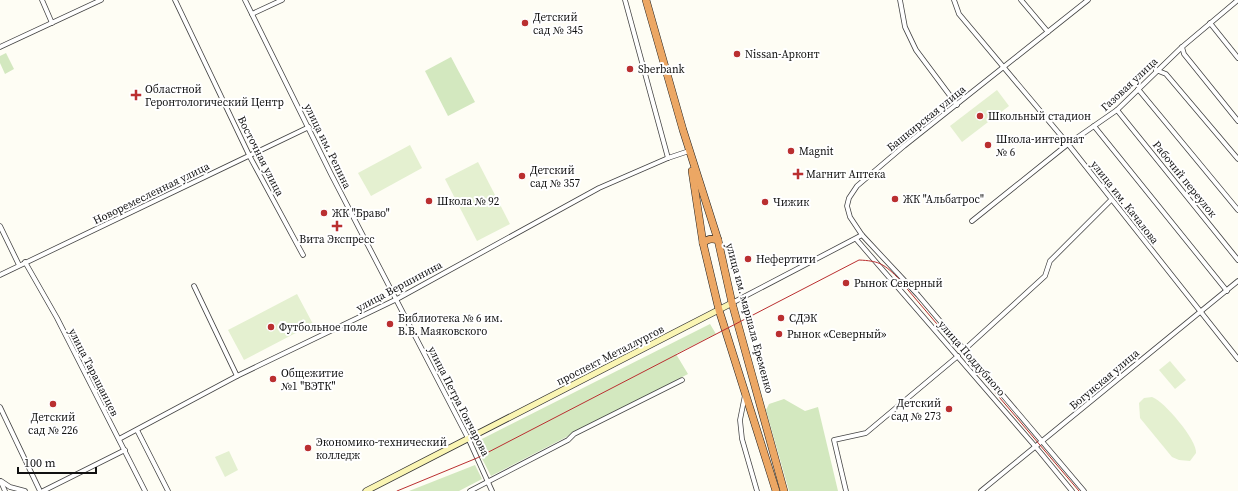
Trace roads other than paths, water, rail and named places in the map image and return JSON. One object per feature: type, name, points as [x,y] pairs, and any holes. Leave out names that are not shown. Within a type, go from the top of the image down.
[{"type":"highway","name":"улица им. маршала Еременко","points":[[646,0],[689,151],[718,240],[732,303],[758,392],[784,491]]},
{"type":"highway","name":"улица им. маршала Еременко","points":[[689,151],[703,243],[719,310],[776,491]]},
{"type":"highway","points":[[703,243],[712,238],[718,240]]},
{"type":"highway","points":[[745,395],[750,396],[758,392]]},
{"type":"main road","name":"проспект Металлургов","points":[[366,491],[469,440],[732,303]]},
{"type":"street","points":[[42,0],[52,23]]},
{"type":"street","points":[[0,47],[101,0]]},
{"type":"street","name":"Восточная улица","points":[[175,0],[250,157],[302,255]]},
{"type":"street","name":"улица им. Репина","points":[[245,0],[331,174],[397,299]]},
{"type":"street","points":[[252,14],[282,0]]},
{"type":"street","points":[[625,0],[668,158]]},
{"type":"street","points":[[900,0],[905,27],[916,50],[957,104]]},
{"type":"street","name":"улица им. Качалова","points":[[954,0],[959,14],[1068,144],[1199,312],[1238,358]]},
{"type":"street","points":[[1021,0],[1048,32]]},
{"type":"street","name":"Башкирская улица","points":[[895,271],[862,235],[850,218],[847,206],[853,192],[904,146],[1088,0]]},
{"type":"street","name":"Газовая улица","points":[[972,221],[1068,144],[1117,110],[1156,70],[1210,22],[1238,0]]},
{"type":"street","points":[[1210,22],[1238,58]]},
{"type":"street","points":[[1182,47],[1184,54],[1238,121]]},
{"type":"street","points":[[1156,70],[1166,74],[1238,159]]},
{"type":"street","points":[[1138,89],[1238,210]]},
{"type":"street","name":"Рабочий переулок","points":[[1117,110],[1238,260]]},
{"type":"street","points":[[1094,126],[1227,291]]},
{"type":"street","name":"Новоремесленная улица","points":[[0,275],[250,157],[309,127]]},
{"type":"street","name":"улица Вершинина","points":[[119,439],[237,376],[397,299],[597,189],[668,158],[689,151]]},
{"type":"street","points":[[964,350],[1045,276],[1050,261],[1111,200]]},
{"type":"street","points":[[0,226],[19,266]]},
{"type":"street","name":"проспект Металлургов","points":[[732,303],[862,235]]},
{"type":"street","name":"улица Поддубного","points":[[856,239],[958,356],[1072,491]]},
{"type":"street","name":"улица Таращанцев","points":[[25,262],[57,318],[145,491]]},
{"type":"street","name":"улица Поддубного","points":[[895,271],[918,295],[1084,491]]},
{"type":"street","name":"Богунская улица","points":[[981,491],[1238,281]]},
{"type":"street","points":[[194,286],[237,376]]},
{"type":"street","name":"улица Петра Гончарова","points":[[397,299],[469,440],[492,491]]},
{"type":"street","points":[[846,491],[834,440],[866,433],[958,356]]},
{"type":"street","points":[[470,491],[568,440],[574,434],[682,380]]},
{"type":"street","points":[[745,395],[740,420],[742,439],[757,491]]},
{"type":"street","points":[[0,407],[40,491]]},
{"type":"street","points":[[137,430],[168,491]]},
{"type":"street","points":[[43,491],[125,450]]},
{"type":"street","points":[[0,480],[5,491]]},
{"type":"street","points":[[0,480],[10,487],[25,491]]},
{"type":"tram line","points":[[397,491],[477,458],[859,260],[871,261],[880,264],[897,277],[1079,491]]},
{"type":"place","name":"Детский сад № 345","points":[[525,23]]},
{"type":"place","name":"Nissan-Арконт","points":[[737,54]]},
{"type":"place","name":"Sberbank","points":[[630,69]]},
{"type":"place","name":"Областной Геронтологический Центр","points":[[136,95]]},
{"type":"place","name":"Школьный стадион","points":[[980,116]]},
{"type":"place","name":"Школа-интернат № 6","points":[[988,145]]},
{"type":"place","name":"Magnit","points":[[791,151]]},
{"type":"place","name":"Магнит Аптека","points":[[798,174]]},
{"type":"place","name":"Детский сад № 357","points":[[522,176]]},
{"type":"place","name":"ЖК \"Альбатрос\"","points":[[895,199]]},
{"type":"place","name":"Школа № 92","points":[[429,201]]},
{"type":"place","name":"Чижик","points":[[765,202]]},
{"type":"place","name":"ЖК \"Браво\"","points":[[324,213]]},
{"type":"place","name":"Вита Экспресс","points":[[337,226]]},
{"type":"place","name":"Нефертити","points":[[748,259]]},
{"type":"place","name":"Рынок Северный","points":[[846,283]]},
{"type":"place","name":"СДЭК","points":[[781,318]]},
{"type":"place","name":"Библиотека № 6 им. В.В. Маяковского","points":[[390,324]]},
{"type":"place","name":"Футбольное поле","points":[[271,327]]},
{"type":"place","name":"Рынок «Северный»","points":[[779,334]]},
{"type":"place","name":"Общежитие №1 \"ВЭТК\"","points":[[273,379]]},
{"type":"place","name":"Детский сад № 226","points":[[53,404]]},
{"type":"place","name":"Детский сад № 273","points":[[949,409]]},
{"type":"place","name":"Экономико-технический колледж","points":[[308,448]]}]
